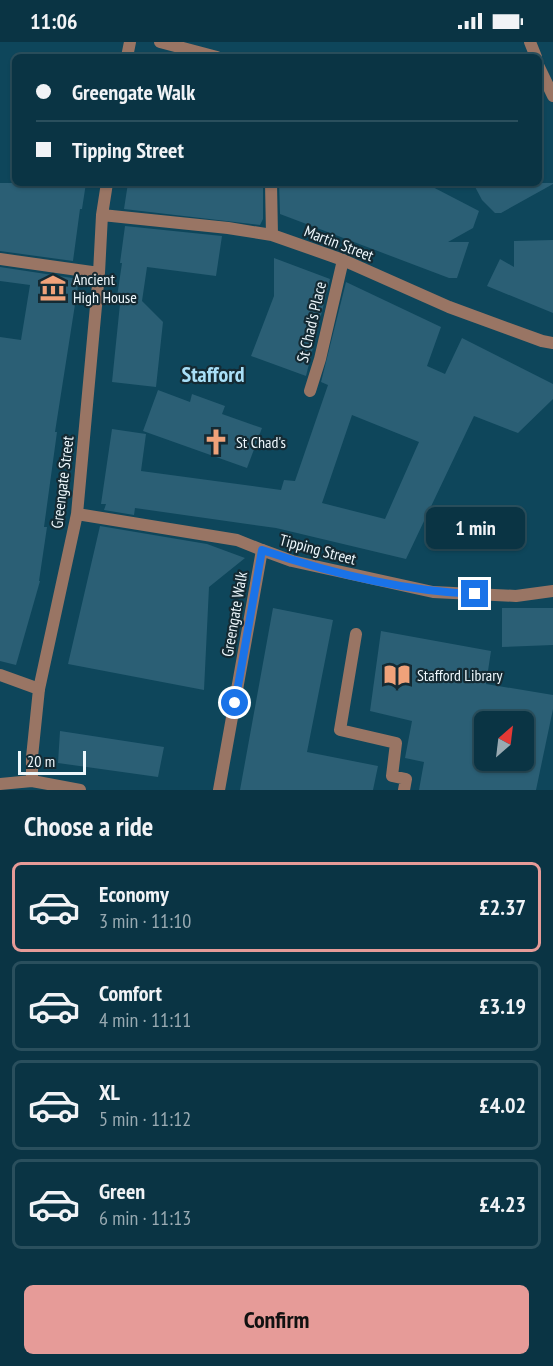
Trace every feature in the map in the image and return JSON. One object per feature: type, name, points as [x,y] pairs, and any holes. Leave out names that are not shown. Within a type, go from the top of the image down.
[{"type":"street","points":[[160,42],[206,54]]},
{"type":"street","points":[[542,73],[553,96]]},
{"type":"street","name":"Greengate Street","points":[[32,786],[32,757],[39,689],[76,514],[99,273],[102,215],[107,186]]},
{"type":"street","points":[[271,186],[272,235]]},
{"type":"street","name":"Martin Street","points":[[102,215],[228,228],[272,235],[343,260],[449,307],[553,343]]},
{"type":"street","points":[[0,260],[99,273]]},
{"type":"street","name":"St Chad's Place","points":[[310,391],[320,359],[343,260]]},
{"type":"street","name":"Tipping Street","points":[[76,514],[237,540],[323,568],[433,592],[516,596],[553,591]]},
{"type":"street","name":"Greengate Walk","points":[[219,790],[262,550]]},
{"type":"street","points":[[356,634],[340,730],[396,743],[392,776],[406,779],[404,790]]},
{"type":"street","points":[[0,675],[39,689]]},
{"type":"street","points":[[0,784],[80,790]]},
{"type":"building","points":[[0,183],[12,183],[12,186],[86,186],[73,261],[0,251]]},
{"type":"building","points":[[542,183],[553,183],[501,213],[495,213],[482,200],[475,186],[542,186]]},
{"type":"building","points":[[128,186],[263,186],[263,219],[260,225],[124,209]]},
{"type":"building","points":[[279,186],[431,186],[479,211],[473,228],[448,242],[469,242],[457,278],[449,278],[280,214]]},
{"type":"building","points":[[125,226],[222,236],[216,276],[147,267],[142,301],[163,322],[156,387],[112,382],[120,304],[116,304]]},
{"type":"building","points":[[553,240],[553,313],[487,286],[500,259],[514,267],[514,241]]},
{"type":"building","points":[[274,258],[330,279],[306,376],[251,356],[274,296]]},
{"type":"building","points":[[0,267],[79,279],[55,432],[57,432],[44,527],[47,527],[40,581],[16,665],[0,661],[0,337],[21,340],[30,285],[0,281]]},
{"type":"building","points":[[346,282],[441,327],[427,366],[445,374],[462,338],[553,384],[553,399],[518,433],[474,416],[406,559],[276,528],[135,508],[134,515],[104,510],[106,504],[101,504],[112,429],[146,434],[141,471],[281,490],[284,480],[295,481],[328,385],[321,382]],"holes":[[[352,415],[419,442],[385,519],[322,503]]]},
{"type":"building","name":"St Chad's","points":[[158,390],[190,402],[192,394],[225,406],[222,414],[262,428],[247,468],[143,431]]},
{"type":"building","points":[[100,526],[207,544],[245,558],[209,587],[204,690],[68,664]]},
{"type":"building","points":[[273,608],[333,620],[307,752],[378,766],[373,790],[240,790]]},
{"type":"building","points":[[502,608],[553,608],[553,645],[502,647]]},
{"type":"building","points":[[381,631],[491,651],[486,684],[553,695],[553,709],[536,790],[419,790],[424,762],[405,758],[412,721],[370,711]]},
{"type":"building","points":[[60,731],[164,747],[158,777],[58,763]]},
{"type":"place","name":"Ancient High House","points":[[53,288]]},
{"type":"place","name":"St Chad's","points":[[216,442]]},
{"type":"place","name":"Stafford Library","points":[[397,675]]},
{"type":"district","name":"Stafford","points":[[213,374]]},
{"type":"route","points":[[235,703],[262,550],[292,561],[363,578],[433,592],[475,594]]}]
